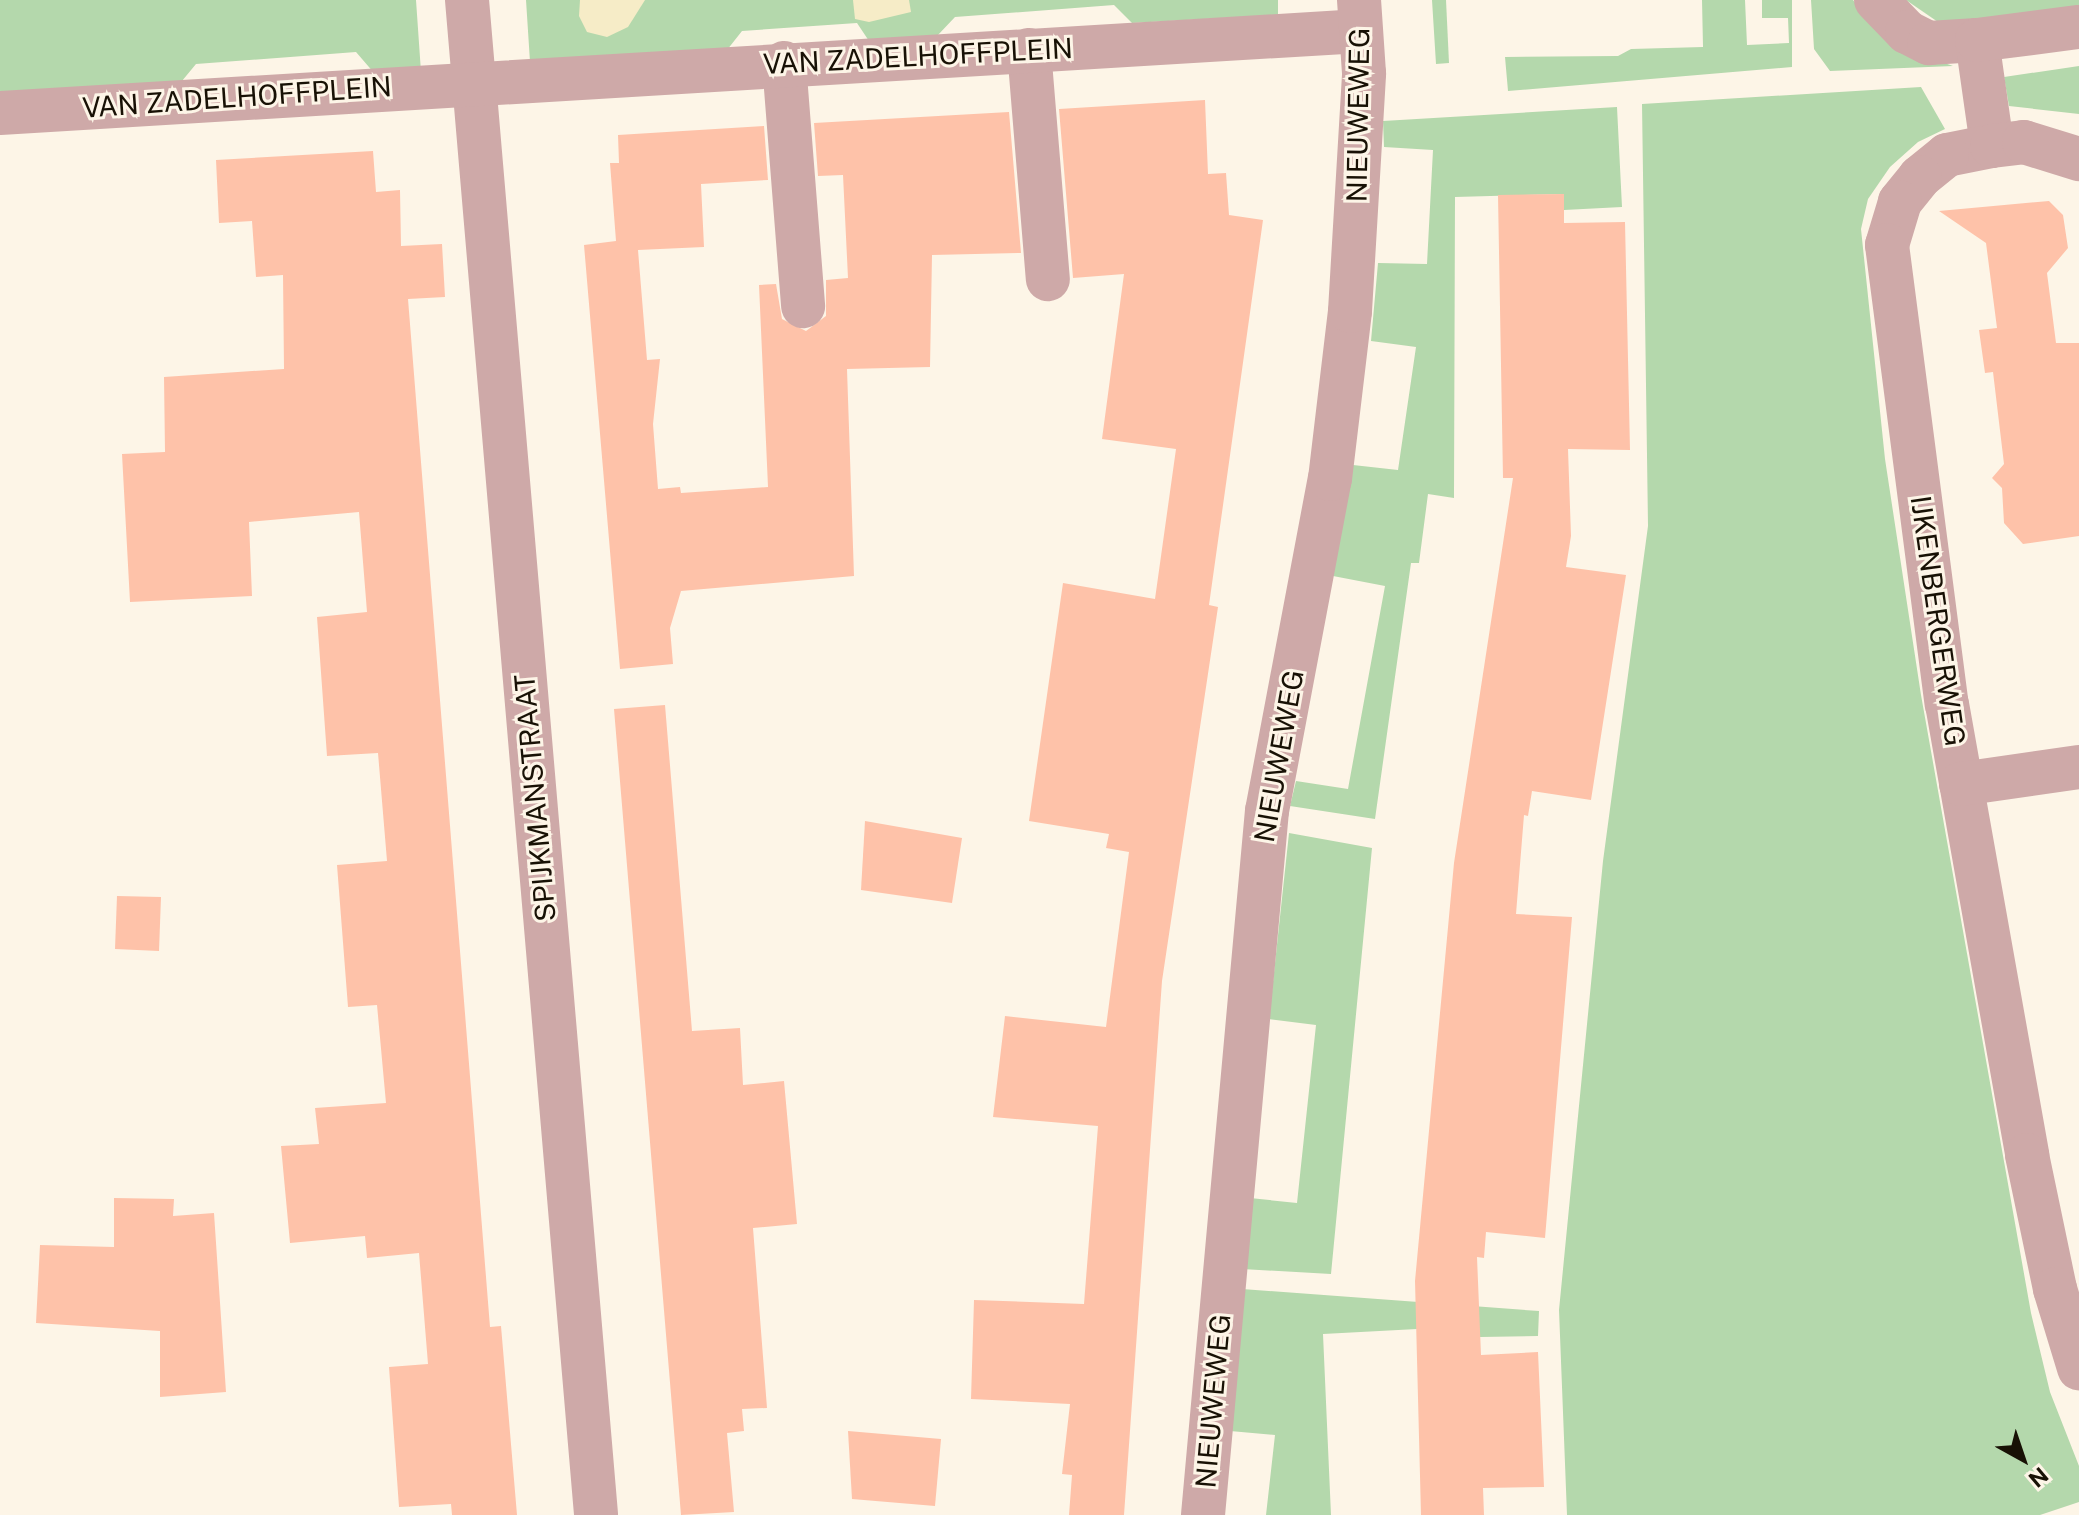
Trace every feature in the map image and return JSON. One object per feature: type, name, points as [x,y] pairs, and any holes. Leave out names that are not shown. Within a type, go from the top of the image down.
[{"type":"street","points":[[467,0],[475,81]]},
{"type":"street","points":[[1876,0],[1907,32],[1929,43],[2079,27]]},
{"type":"street","name":"VAN ZADELHOFFPLEIN","points":[[0,113],[475,81],[1029,50],[1360,15]]},
{"type":"street","name":"NIEUWEWEG","points":[[1203,1515],[1267,811],[1330,479],[1350,311],[1364,73],[1360,15]]},
{"type":"street","points":[[1977,40],[1992,146]]},
{"type":"street","points":[[1029,50],[1048,279]]},
{"type":"street","points":[[784,63],[803,306]]},
{"type":"street","name":"SPIJKMANSTRAAT","points":[[475,81],[596,1515]]},
{"type":"street","name":"IJKENBERGERWEG","points":[[2079,159],[2024,142],[1947,155],[1920,177],[1900,202],[1887,245],[1961,784],[2067,1285],[2079,1368]]},
{"type":"street","points":[[1961,784],[2079,767]]},
{"type":"green space","points":[[0,0],[416,0],[421,72],[375,74],[356,52],[196,64],[177,87],[0,97]]},
{"type":"green space","points":[[526,0],[1278,0],[1278,15],[1132,23],[1114,5],[955,17],[937,36],[869,41],[857,23],[742,31],[727,50],[530,62]]},
{"type":"green space","points":[[1432,0],[1446,0],[1449,63],[1436,64]]},
{"type":"green space","points":[[1702,0],[1745,0],[1747,45],[1789,43],[1788,18],[1762,18],[1762,0],[1792,0],[1792,67],[1508,91],[1505,57],[1618,56],[1631,49],[1703,47]]},
{"type":"green space","points":[[1811,0],[1853,0],[1888,43],[1953,66],[1830,71],[1814,49]]},
{"type":"green space","points":[[1906,0],[2079,0],[2079,10],[1938,22]]},
{"type":"green space","points":[[2079,66],[2079,114],[2009,106],[2004,77]]},
{"type":"green space","points":[[1921,87],[1945,129],[1918,142],[1890,167],[1868,199],[1861,229],[1885,459],[1921,695],[2031,1313],[2050,1392],[2079,1466],[2079,1502],[2040,1515],[1567,1515],[1559,1310],[1603,861],[1648,526],[1642,104]]},
{"type":"green space","points":[[1617,107],[1622,207],[1564,210],[1563,194],[1455,197],[1454,498],[1428,494],[1419,563],[1411,563],[1375,819],[1290,806],[1296,781],[1348,789],[1385,586],[1333,576],[1353,465],[1398,470],[1416,347],[1371,341],[1378,263],[1427,264],[1433,150],[1384,147],[1383,121]]},
{"type":"green space","points":[[1289,833],[1372,848],[1331,1274],[1242,1269],[1250,1198],[1297,1203],[1316,1025],[1269,1019]]},
{"type":"green space","points":[[1242,1289],[1539,1311],[1538,1336],[1480,1337],[1417,1329],[1323,1334],[1331,1515],[1266,1515],[1275,1435],[1230,1431]]},
{"type":"sand","points":[[580,0],[645,0],[628,27],[607,37],[587,32],[579,16]]},
{"type":"sand","points":[[853,0],[909,0],[911,12],[869,22],[855,19]]},
{"type":"building","points":[[1205,100],[1208,174],[1226,173],[1229,215],[1263,220],[1209,605],[1218,607],[1162,981],[1124,1515],[1069,1515],[1072,1475],[1062,1474],[1070,1404],[971,1399],[974,1300],[1084,1304],[1098,1126],[993,1117],[1005,1016],[1106,1027],[1129,852],[1106,848],[1109,834],[1029,821],[1063,583],[1155,599],[1176,449],[1102,439],[1124,274],[1073,278],[1059,109]]},
{"type":"building","points":[[1009,112],[1021,253],[932,255],[930,367],[847,369],[854,576],[681,591],[670,628],[673,664],[620,669],[584,245],[616,241],[610,163],[619,163],[618,135],[764,126],[768,180],[701,184],[704,247],[638,250],[647,360],[660,359],[653,424],[658,489],[680,487],[681,493],[768,487],[759,285],[776,284],[782,319],[806,331],[826,316],[826,280],[848,278],[843,175],[818,176],[814,123]]},
{"type":"building","points":[[373,151],[376,192],[400,190],[401,246],[442,244],[445,297],[408,299],[490,1327],[501,1326],[517,1515],[452,1515],[451,1504],[399,1507],[389,1367],[428,1364],[419,1253],[367,1258],[365,1236],[290,1243],[281,1146],[319,1144],[315,1108],[386,1103],[377,1005],[348,1007],[337,865],[387,861],[378,753],[327,756],[317,617],[367,612],[359,512],[249,522],[252,596],[130,602],[122,454],[165,452],[164,377],[284,369],[283,275],[256,277],[252,221],[219,223],[216,160]]},
{"type":"building","points":[[1564,194],[1564,223],[1625,222],[1630,450],[1568,449],[1571,536],[1566,567],[1626,575],[1591,800],[1532,791],[1528,816],[1524,815],[1516,914],[1572,917],[1545,1238],[1486,1232],[1484,1258],[1477,1257],[1481,1355],[1538,1352],[1544,1487],[1483,1488],[1484,1515],[1421,1515],[1415,1281],[1454,863],[1513,478],[1503,478],[1498,195]]},
{"type":"building","points":[[2049,201],[2063,215],[2068,248],[2047,273],[2056,343],[2079,343],[2079,536],[2023,544],[2004,523],[2002,488],[1992,478],[2004,464],[1993,372],[1985,373],[1979,330],[1997,328],[1986,243],[1939,211]]},
{"type":"building","points":[[665,705],[692,1031],[740,1028],[743,1085],[784,1081],[797,1224],[753,1228],[767,1408],[742,1409],[744,1431],[727,1433],[734,1512],[681,1515],[614,709]]},
{"type":"building","points":[[865,821],[962,838],[952,903],[861,890]]},
{"type":"building","points":[[117,896],[161,897],[159,951],[115,949]]},
{"type":"building","points":[[114,1198],[174,1199],[173,1216],[214,1213],[226,1392],[160,1397],[160,1331],[36,1323],[40,1245],[114,1247]]},
{"type":"building","points":[[848,1431],[941,1439],[935,1506],[852,1499]]}]
